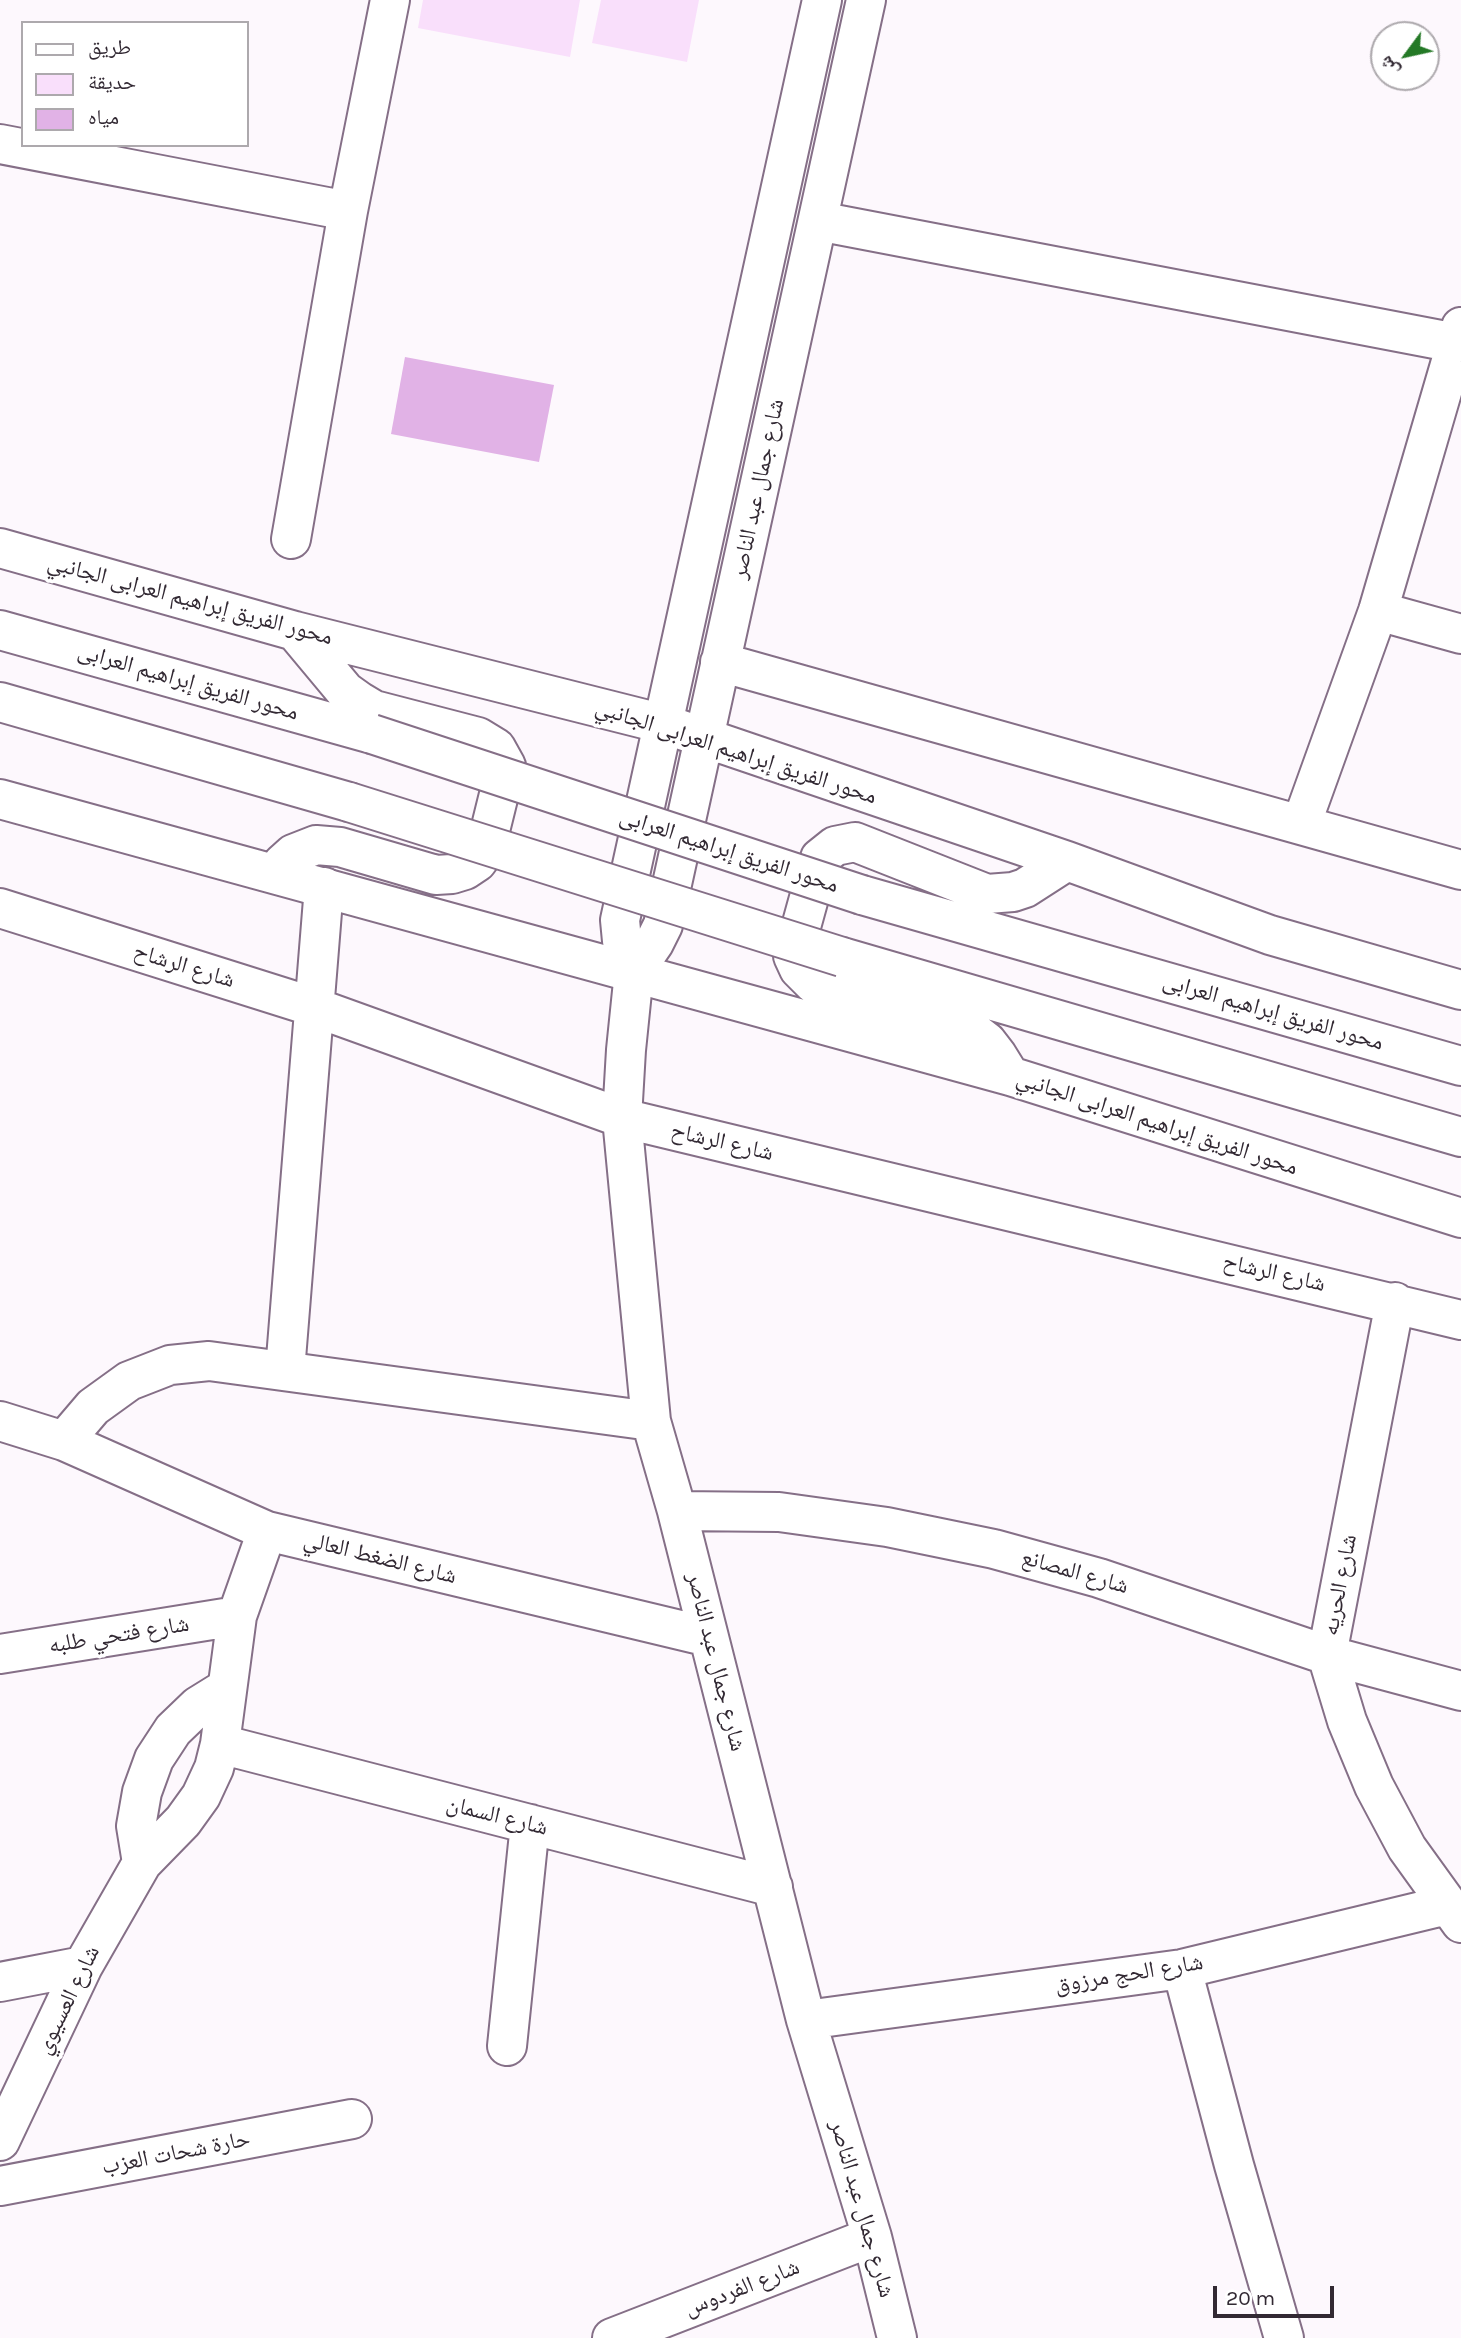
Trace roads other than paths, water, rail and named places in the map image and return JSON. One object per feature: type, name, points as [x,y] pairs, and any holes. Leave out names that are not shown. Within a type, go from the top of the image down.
[{"type":"street","points":[[291,540],[348,211],[390,0]]},
{"type":"street","name":"شارع جمال عبد الناصر","points":[[635,972],[622,941],[620,920],[822,0]]},
{"type":"street","name":"شارع جمال عبد الناصر","points":[[866,0],[663,925],[635,972],[622,1118],[651,1421],[677,1511],[806,2020],[872,2237],[897,2338]]},
{"type":"street","points":[[0,144],[348,211]]},
{"type":"street","points":[[818,221],[1459,335],[1378,611],[1301,825]]},
{"type":"street","name":"محور الفريق إبراهيم العرابى الجانبي","points":[[0,548],[295,631],[664,724],[1067,861],[1270,935],[1461,990]]},
{"type":"street","points":[[1378,611],[1461,634]]},
{"type":"street","name":"محور الفريق إبراهيم العرابى","points":[[0,630],[373,734],[862,894],[1461,1066]]},
{"type":"street","points":[[276,874],[293,854],[316,845],[340,847],[436,875],[465,870],[477,862],[485,851],[506,766],[496,748],[478,737],[374,710],[359,701],[345,691],[295,631]]},
{"type":"street","points":[[720,662],[1461,870]]},
{"type":"street","points":[[0,702],[349,802],[842,957],[1461,1137]]},
{"type":"street","name":"محور الفريق إبراهيم العرابى الجانبي","points":[[0,799],[1010,1076],[1461,1218]]},
{"type":"street","points":[[1010,1076],[986,1042],[961,1025],[814,984],[799,969],[793,956],[820,858],[835,846],[855,842],[987,894],[1025,888],[1067,861]]},
{"type":"street","points":[[285,1371],[324,887]]},
{"type":"street","name":"شارع الرشاح","points":[[0,908],[314,1007],[622,1118],[1461,1320]]},
{"type":"street","name":"شارع الحريه","points":[[1395,1302],[1327,1655],[1348,1721],[1374,1786],[1407,1847],[1454,1914]]},
{"type":"street","points":[[64,1441],[93,1407],[129,1381],[170,1365],[209,1361],[651,1421]]},
{"type":"street","name":"شارع الضغط العالي","points":[[0,1421],[64,1441],[267,1531],[709,1637]]},
{"type":"street","name":"شارع المصانع","points":[[677,1511],[779,1512],[887,1527],[994,1549],[1099,1578],[1327,1655],[1461,1691]]},
{"type":"street","name":"شارع العسيوي","points":[[0,2141],[83,1966],[142,1863],[183,1821],[201,1796],[214,1768],[220,1744],[237,1616],[267,1531]]},
{"type":"street","name":"شارع فتحي طلبه","points":[[0,1654],[237,1616]]},
{"type":"street","points":[[142,1863],[136,1826],[142,1792],[154,1759],[173,1730],[198,1706],[227,1688]]},
{"type":"street","name":"شارع السمان","points":[[220,1744],[773,1887]]},
{"type":"street","points":[[507,2046],[530,1824]]},
{"type":"street","name":"شارع الحج مرزوق","points":[[806,2020],[1182,1969],[1454,1914]]},
{"type":"street","points":[[0,1982],[83,1966]]},
{"type":"street","points":[[1182,1969],[1234,2165],[1284,2338]]},
{"type":"street","name":"حارة شحات العزب","points":[[0,2186],[352,2119]]},
{"type":"street","name":"شارع الفردوس","points":[[612,2338],[872,2237]]},
{"type":"water","points":[[405,357],[554,385],[539,462],[391,434]]}]
